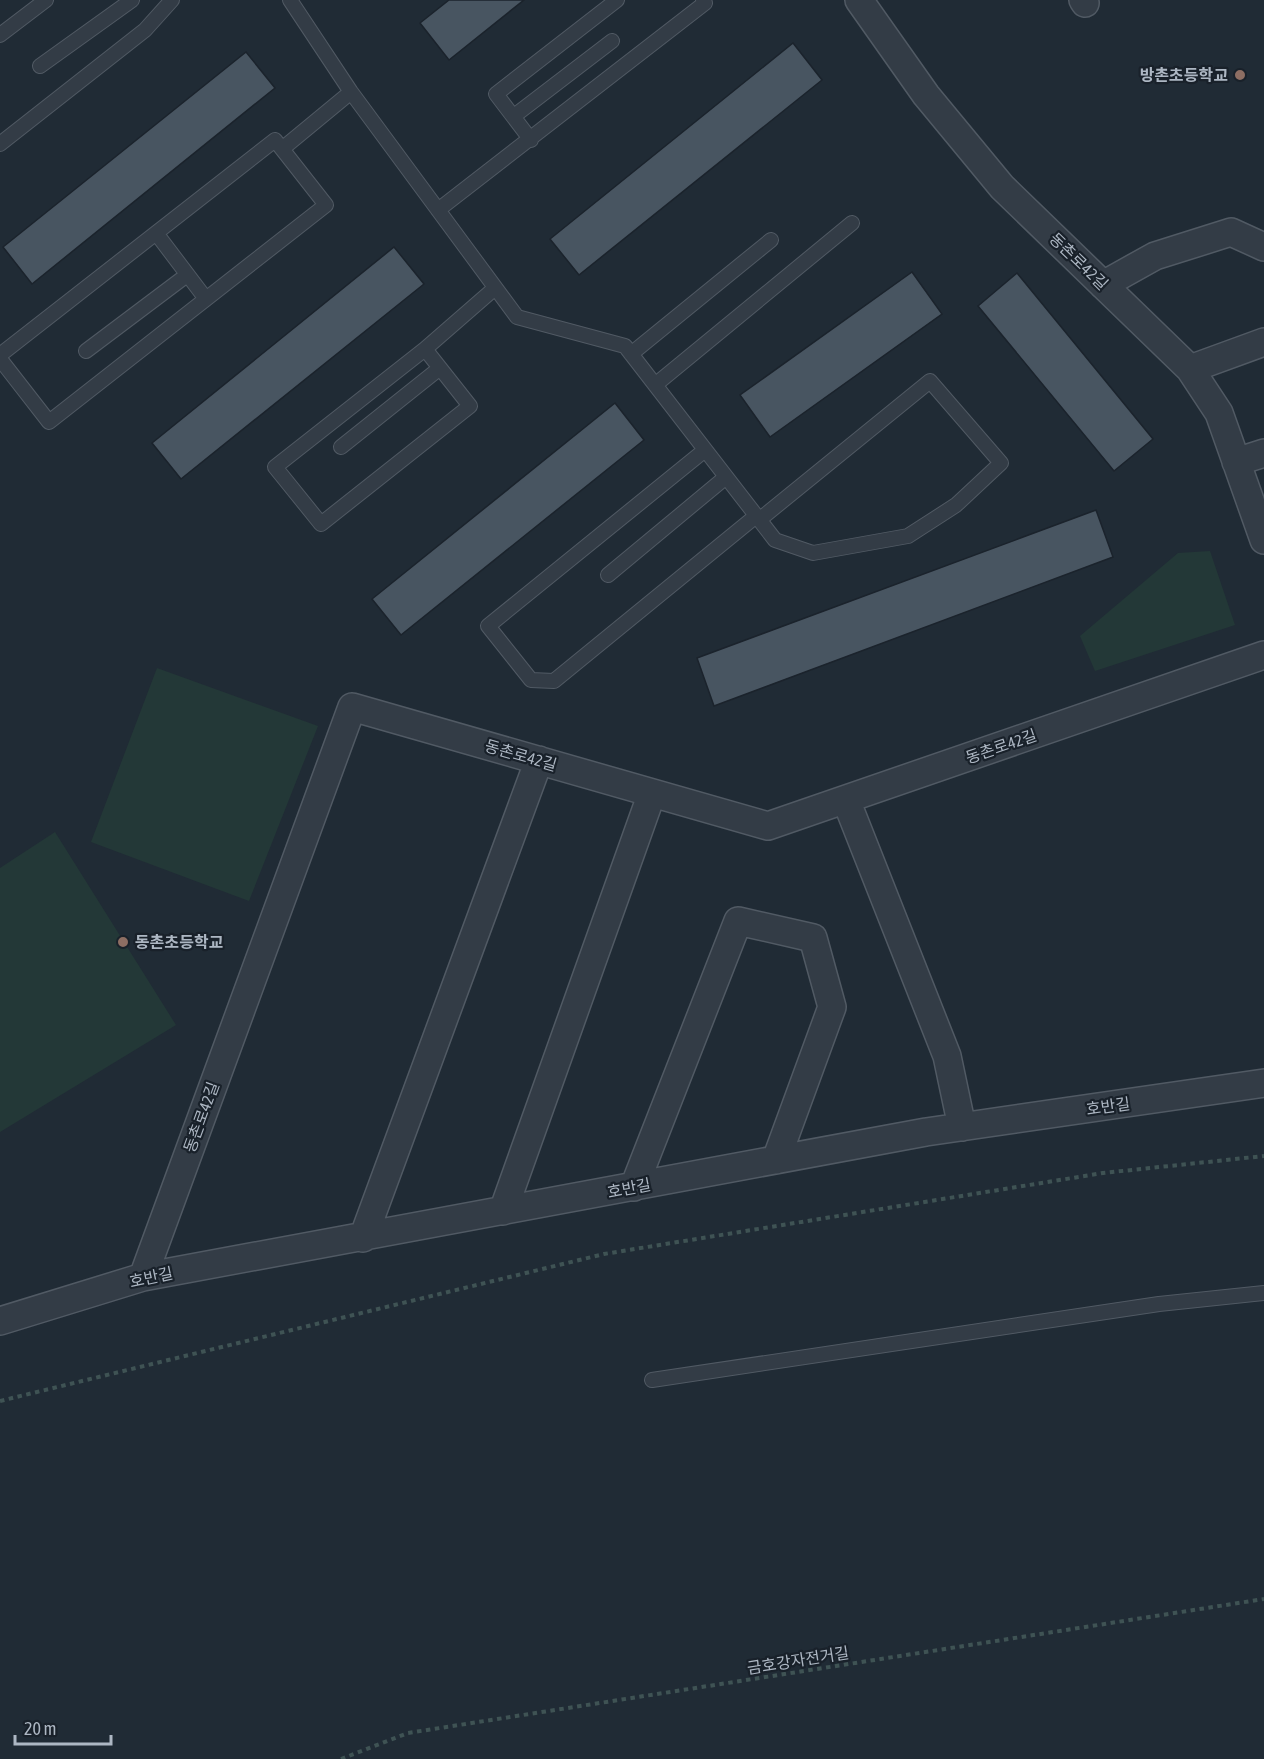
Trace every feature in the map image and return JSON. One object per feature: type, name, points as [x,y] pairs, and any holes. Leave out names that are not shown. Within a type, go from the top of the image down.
[{"type":"street","name":"동촌로42길","points":[[868,3],[926,95],[1002,187],[1190,369],[1219,413],[1264,540]]},
{"type":"street","points":[[1103,285],[1155,256],[1231,232],[1264,247]]},
{"type":"street","points":[[1190,369],[1264,342]]},
{"type":"street","points":[[1236,462],[1264,453]]},
{"type":"street","name":"동촌로42길","points":[[143,1277],[352,707],[768,826],[1264,655]]},
{"type":"street","points":[[363,1238],[539,760]]},
{"type":"street","points":[[503,1211],[652,793]]},
{"type":"street","points":[[846,800],[947,1056],[962,1127]]},
{"type":"street","points":[[634,1187],[738,921],[813,938],[832,1007],[776,1160]]},
{"type":"street","name":"호반길","points":[[0,1321],[143,1277],[962,1127],[1264,1083]]},
{"type":"lane","points":[[0,35],[46,0]]},
{"type":"lane","points":[[40,66],[132,0]]},
{"type":"lane","points":[[290,0],[351,92],[518,317],[625,346],[705,450],[758,518],[775,540],[813,553],[908,536],[956,505],[1001,463],[930,381],[758,518],[554,681],[531,680],[488,626],[705,450]]},
{"type":"lane","points":[[531,140],[496,94],[617,0]]},
{"type":"lane","points":[[438,210],[705,3],[703,0]]},
{"type":"lane","points":[[0,144],[145,30],[165,2]]},
{"type":"lane","points":[[514,116],[612,41]]},
{"type":"lane","points":[[282,149],[351,92]]},
{"type":"lane","points":[[275,140],[326,205],[49,422],[0,357],[156,233],[275,140]]},
{"type":"lane","points":[[655,385],[852,223]]},
{"type":"lane","points":[[156,233],[206,299]]},
{"type":"lane","points":[[631,354],[771,240]]},
{"type":"lane","points":[[86,351],[187,275]]},
{"type":"lane","points":[[424,349],[470,406],[321,524],[275,467],[424,349],[495,288]]},
{"type":"lane","points":[[341,447],[440,368]]},
{"type":"lane","points":[[608,574],[726,477]]},
{"type":"lane","points":[[652,1380],[1148,1306],[1264,1293]]},
{"type":"path","points":[[0,1401],[604,1254],[1103,1173],[1264,1156]]},
{"type":"path","name":"금호강자전거길","points":[[341,1759],[408,1733],[1264,1599]]},
{"type":"green space","points":[[1210,551],[1235,625],[1095,671],[1080,636],[1178,553]]},
{"type":"green space","points":[[157,668],[318,726],[249,901],[91,842]]},
{"type":"green space","points":[[55,832],[176,1025],[0,1132],[0,868]]},
{"type":"building","points":[[449,0],[524,0],[449,60],[420,23]]},
{"type":"building","points":[[793,43],[822,80],[579,275],[550,239]]},
{"type":"building","points":[[246,52],[275,88],[32,284],[3,247]]},
{"type":"building","points":[[394,247],[424,284],[181,479],[152,443]]},
{"type":"building","points":[[912,272],[942,314],[770,437],[740,395]]},
{"type":"building","points":[[1017,273],[1153,439],[1114,471],[978,306]]},
{"type":"building","points":[[615,403],[644,440],[401,635],[372,599]]},
{"type":"building","points":[[1096,510],[1113,557],[714,706],[697,658]]},
{"type":"place","name":"방촌초등학교","points":[[1240,75]]},
{"type":"place","name":"동촌초등학교","points":[[123,942]]}]
